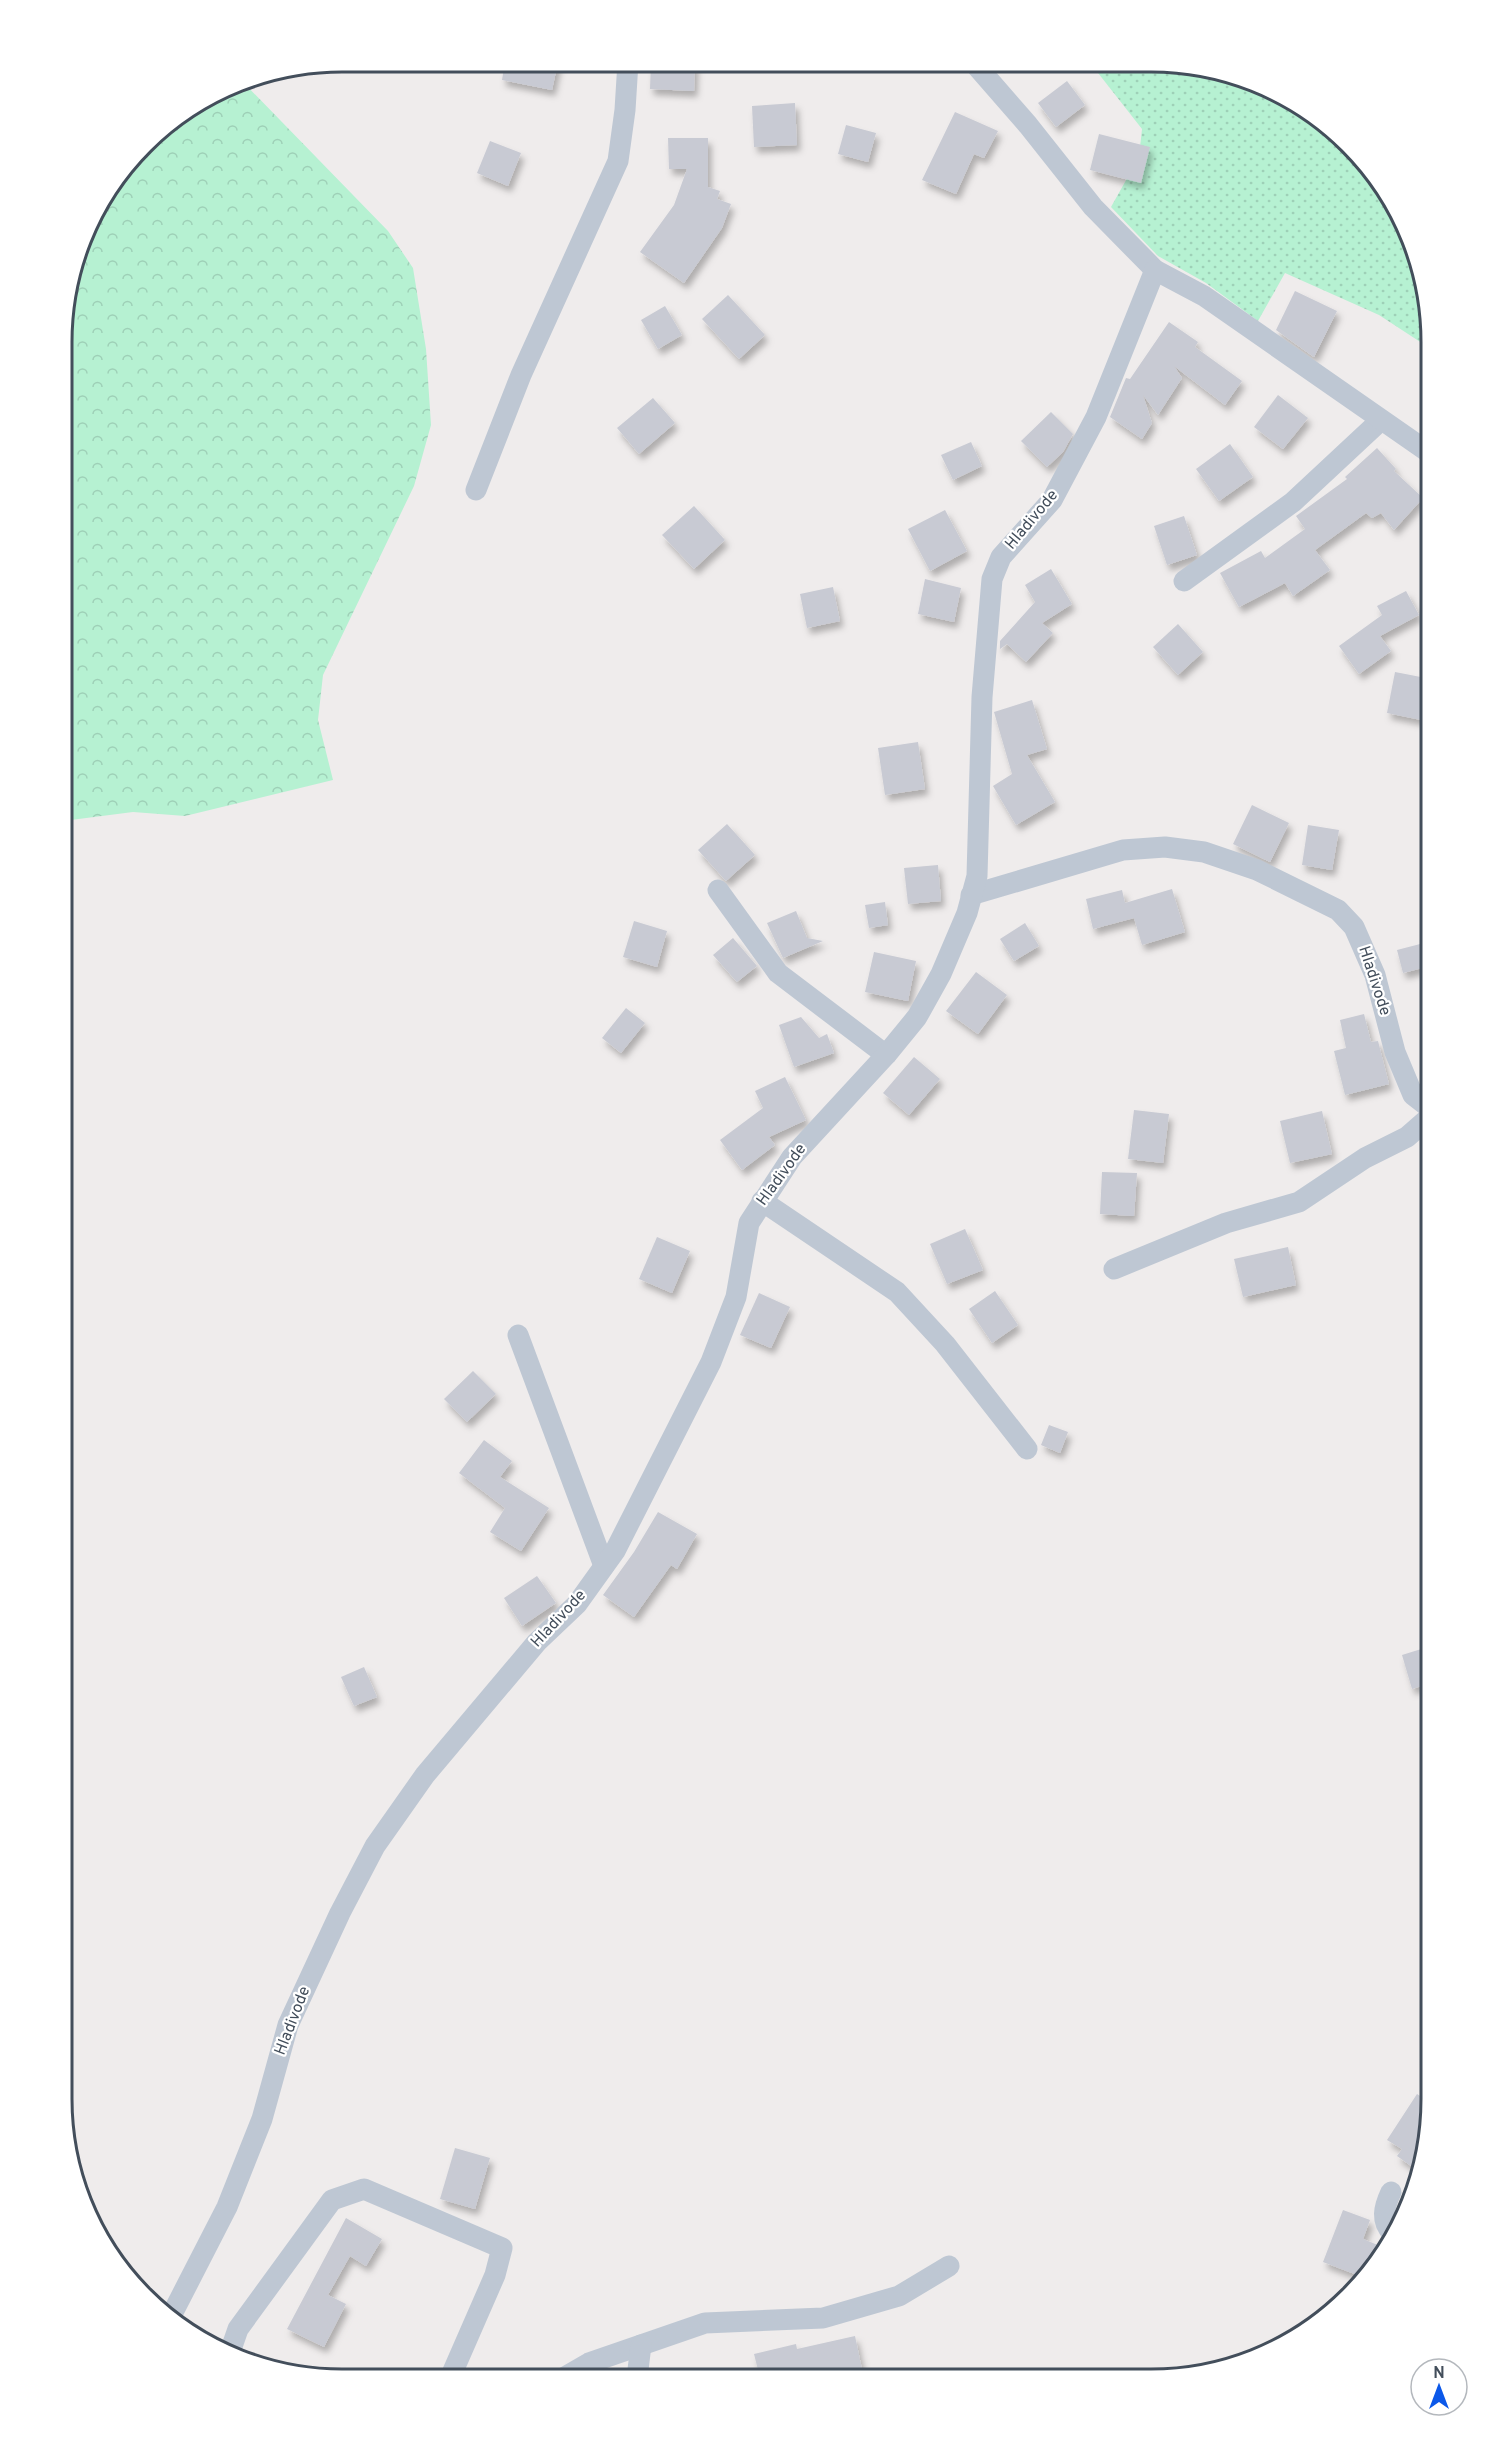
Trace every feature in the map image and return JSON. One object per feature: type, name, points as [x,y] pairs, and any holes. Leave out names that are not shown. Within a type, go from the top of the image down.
[{"type":"street","points":[[476,490],[521,375],[618,161],[627,72]]},
{"type":"street","points":[[982,72],[1028,125],[1093,207],[1155,270],[1204,296],[1421,447]]},
{"type":"street","name":"Hladivode","points":[[174,2310],[227,2207],[262,2119],[288,2025],[340,1913],[375,1846],[425,1775],[537,1642],[577,1604],[615,1551],[711,1362],[736,1297],[748,1222],[792,1157],[886,1055],[917,1017],[941,974],[967,914],[977,876],[982,697],[992,579],[1001,557],[1053,500],[1091,428],[1155,270]]},
{"type":"street","points":[[1184,581],[1293,502],[1381,420]]},
{"type":"street","name":"Hladivode","points":[[971,895],[1123,850],[1166,847],[1204,852],[1257,870],[1338,910],[1354,927],[1375,975],[1395,1052],[1413,1095],[1421,1101]]},
{"type":"street","points":[[718,890],[778,973],[886,1055]]},
{"type":"street","points":[[1114,1269],[1226,1223],[1299,1202],[1365,1158],[1407,1137],[1421,1125]]},
{"type":"street","points":[[762,1201],[897,1292],[945,1344],[1027,1449]]},
{"type":"street","points":[[518,1335],[604,1566]]},
{"type":"street","points":[[232,2345],[238,2329],[332,2200],[364,2189],[502,2248],[495,2275],[454,2369]]},
{"type":"street","points":[[1388,2229],[1384,2207],[1391,2192]]},
{"type":"street","points":[[579,2369],[589,2363],[705,2324],[823,2318],[899,2296],[949,2266]]},
{"type":"street","points":[[639,2369],[641,2346]]},
{"type":"green space","points":[[1097,72],[1151,72],[1204,77],[1238,86],[1271,100],[1301,117],[1329,139],[1354,164],[1376,192],[1393,222],[1407,255],[1416,289],[1421,342],[1379,315],[1285,273],[1258,321],[1206,283],[1158,256],[1111,207],[1139,157],[1142,129]]},
{"type":"green space","points":[[249,88],[388,231],[413,268],[426,349],[431,425],[414,486],[323,675],[318,720],[333,780],[185,816],[133,812],[72,820],[72,342],[74,307],[86,255],[100,222],[117,192],[139,164],[164,139],[192,117],[222,100]]},
{"type":"building","points":[[503,72],[556,72],[552,90],[502,80]]},
{"type":"building","points":[[651,72],[695,72],[694,91],[650,89]]},
{"type":"building","points":[[1067,81],[1085,105],[1056,127],[1038,103]]},
{"type":"building","points":[[795,103],[797,145],[754,147],[752,106]]},
{"type":"building","points":[[955,112],[998,131],[984,158],[974,154],[956,194],[922,180]]},
{"type":"building","points":[[846,125],[876,133],[868,162],[838,154]]},
{"type":"building","points":[[1099,134],[1150,147],[1141,183],[1090,170]]},
{"type":"building","points":[[668,138],[708,138],[708,187],[720,191],[717,199],[731,204],[722,228],[684,283],[640,252],[674,205],[687,169],[669,169]]},
{"type":"building","points":[[490,141],[521,153],[508,186],[477,173]]},
{"type":"building","points":[[1295,291],[1337,311],[1314,357],[1276,330]]},
{"type":"building","points":[[728,295],[765,335],[739,359],[702,319]]},
{"type":"building","points":[[665,306],[682,335],[658,349],[641,320]]},
{"type":"building","points":[[1169,322],[1198,342],[1195,347],[1242,381],[1225,405],[1174,366],[1182,378],[1158,415],[1143,395],[1152,423],[1142,439],[1110,417],[1126,378],[1130,379]]},
{"type":"building","points":[[1278,395],[1308,418],[1283,449],[1254,427]]},
{"type":"building","points":[[653,398],[675,423],[639,454],[617,428]]},
{"type":"building","points":[[1051,412],[1073,434],[1063,452],[1047,467],[1021,441]]},
{"type":"building","points":[[971,442],[982,466],[953,480],[941,455]]},
{"type":"building","points":[[1230,444],[1253,477],[1219,501],[1196,469]]},
{"type":"building","points":[[1377,448],[1396,469],[1394,471],[1421,496],[1421,500],[1394,530],[1381,513],[1372,518],[1366,513],[1315,550],[1330,570],[1293,596],[1285,583],[1239,607],[1220,573],[1261,551],[1265,558],[1305,529],[1296,516],[1347,479],[1345,477]]},
{"type":"building","points":[[694,506],[725,540],[694,569],[662,535]]},
{"type":"building","points":[[945,510],[967,551],[930,571],[908,529]]},
{"type":"building","points":[[1184,516],[1197,555],[1167,565],[1154,526]]},
{"type":"building","points":[[1051,569],[1072,604],[1042,623],[1053,633],[1026,662],[1007,644],[1000,649],[1000,641],[1035,602],[1025,585]]},
{"type":"building","points":[[925,579],[961,588],[954,622],[918,614]]},
{"type":"building","points":[[833,587],[840,621],[807,628],[800,594]]},
{"type":"building","points":[[1406,591],[1419,615],[1380,636],[1391,651],[1359,674],[1339,646],[1382,615],[1377,606]]},
{"type":"building","points":[[1178,624],[1203,652],[1178,675],[1153,647]]},
{"type":"building","points":[[1395,672],[1421,677],[1421,720],[1387,713]]},
{"type":"building","points":[[1032,700],[1047,749],[1027,755],[1055,802],[1016,825],[993,786],[1012,774],[994,712]]},
{"type":"building","points":[[918,742],[925,789],[885,795],[878,748]]},
{"type":"building","points":[[1252,805],[1289,823],[1270,862],[1233,844]]},
{"type":"building","points":[[727,824],[755,855],[726,881],[698,850]]},
{"type":"building","points":[[1308,825],[1339,830],[1332,870],[1302,865]]},
{"type":"building","points":[[938,865],[941,901],[908,904],[904,868]]},
{"type":"building","points":[[1172,889],[1185,932],[1142,945],[1134,918],[1093,929],[1086,899],[1122,890],[1125,903]]},
{"type":"building","points":[[885,902],[888,925],[869,928],[865,905]]},
{"type":"building","points":[[796,911],[807,938],[823,941],[783,958],[767,923]]},
{"type":"building","points":[[634,921],[667,931],[657,967],[623,957]]},
{"type":"building","points":[[1025,923],[1039,946],[1014,961],[1000,939]]},
{"type":"building","points":[[733,938],[757,966],[737,982],[713,955]]},
{"type":"building","points":[[1421,944],[1421,968],[1403,973],[1397,950]]},
{"type":"building","points":[[874,952],[916,961],[908,1001],[865,992]]},
{"type":"building","points":[[976,972],[1007,995],[978,1034],[946,1011]]},
{"type":"building","points":[[626,1008],[645,1023],[621,1053],[602,1038]]},
{"type":"building","points":[[1364,1014],[1371,1042],[1378,1041],[1389,1084],[1345,1095],[1334,1051],[1346,1048],[1340,1020]]},
{"type":"building","points":[[801,1017],[819,1038],[827,1034],[834,1053],[794,1067],[779,1025]]},
{"type":"building","points":[[914,1057],[940,1079],[909,1115],[883,1093]]},
{"type":"building","points":[[785,1077],[806,1120],[769,1137],[775,1145],[742,1170],[720,1140],[763,1108],[755,1091]]},
{"type":"building","points":[[1134,1110],[1169,1114],[1163,1163],[1128,1159]]},
{"type":"building","points":[[1322,1111],[1332,1154],[1290,1163],[1280,1121]]},
{"type":"building","points":[[1102,1172],[1137,1173],[1134,1216],[1100,1214]]},
{"type":"building","points":[[965,1229],[983,1270],[947,1284],[930,1244]]},
{"type":"building","points":[[657,1237],[690,1251],[672,1293],[639,1279]]},
{"type":"building","points":[[1288,1247],[1296,1285],[1243,1297],[1234,1259]]},
{"type":"building","points":[[995,1291],[1018,1325],[992,1343],[969,1309]]},
{"type":"building","points":[[759,1293],[790,1307],[771,1348],[740,1335]]},
{"type":"building","points":[[473,1371],[496,1394],[467,1422],[444,1399]]},
{"type":"building","points":[[1049,1425],[1068,1432],[1060,1453],[1041,1445]]},
{"type":"building","points":[[484,1440],[512,1461],[500,1477],[549,1508],[521,1551],[490,1532],[505,1508],[459,1473]]},
{"type":"building","points":[[658,1512],[697,1534],[677,1569],[671,1565],[634,1617],[603,1595],[634,1552]]},
{"type":"building","points":[[537,1576],[556,1603],[522,1626],[504,1598]]},
{"type":"building","points":[[1421,1649],[1421,1686],[1412,1689],[1402,1655]]},
{"type":"building","points":[[364,1667],[377,1697],[354,1706],[341,1677]]},
{"type":"building","points":[[1417,2094],[1421,2097],[1419,2134],[1412,2167],[1397,2156],[1402,2149],[1387,2140]]},
{"type":"building","points":[[455,2148],[490,2158],[475,2209],[440,2199]]},
{"type":"building","points":[[1343,2210],[1370,2220],[1363,2239],[1378,2245],[1356,2275],[1323,2262]]},
{"type":"building","points":[[346,2218],[382,2239],[366,2266],[350,2256],[328,2295],[346,2304],[324,2347],[287,2329]]},
{"type":"building","points":[[855,2336],[862,2369],[758,2369],[754,2354],[796,2344],[797,2349]]}]
